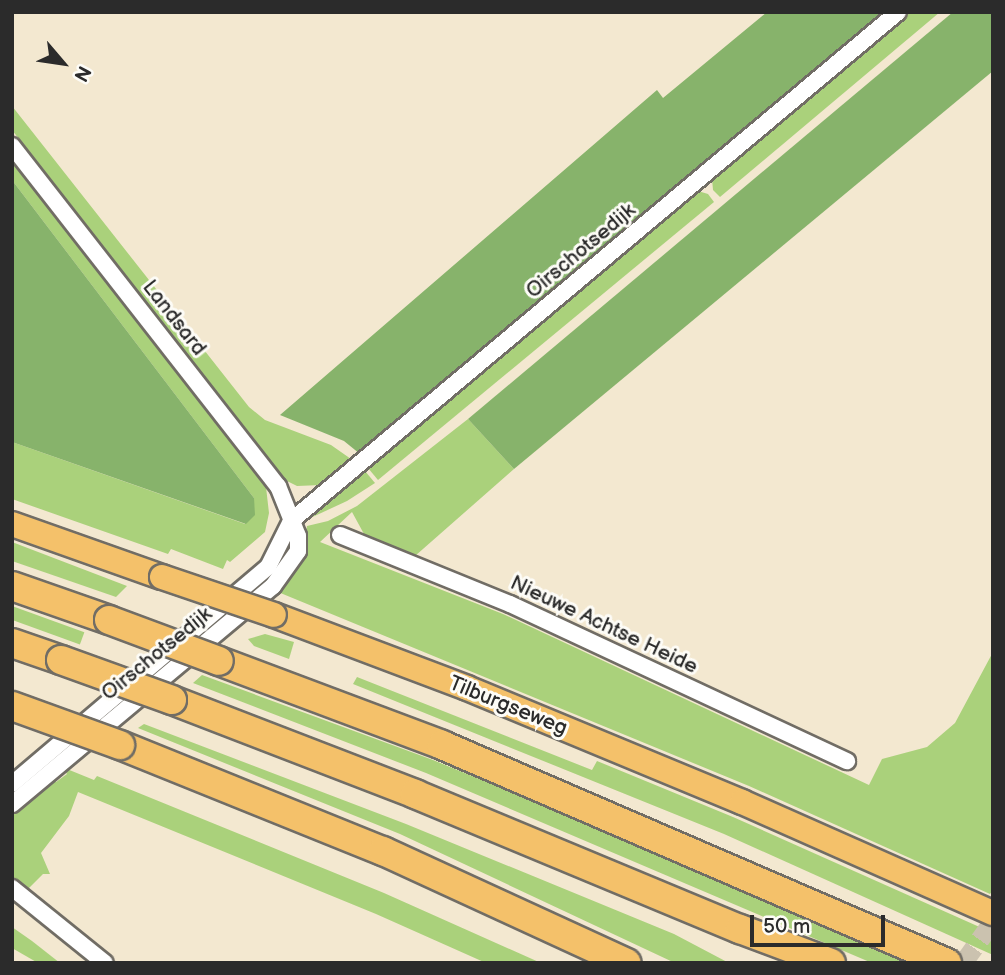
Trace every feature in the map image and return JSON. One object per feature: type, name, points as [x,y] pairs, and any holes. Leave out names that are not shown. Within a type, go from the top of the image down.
[{"type":"highway","name":"Tilburgseweg","points":[[12,524],[274,615],[529,714],[742,802],[993,913]]},
{"type":"highway","points":[[12,586],[442,745],[947,963]]},
{"type":"highway","points":[[12,643],[172,700],[415,794],[740,929],[831,963]]},
{"type":"highway","points":[[12,706],[120,745],[383,851],[626,963]]},
{"type":"highway","points":[[740,929],[794,963]]},
{"type":"street","name":"Oirschotsedijk","points":[[12,785],[268,567],[291,522],[898,12]]},
{"type":"street","name":"Landsard","points":[[12,146],[278,486],[288,503],[291,522]]},
{"type":"street","name":"Oirschotsedijk","points":[[12,804],[273,586],[298,551],[299,536],[291,522]]},
{"type":"street","name":"Nieuwe Achtse Heide","points":[[340,535],[510,604],[847,761]]},
{"type":"street","points":[[12,888],[105,963]]},
{"type":"green space","points":[[767,12],[886,12],[360,454],[344,441],[280,415],[657,90],[663,98]]},
{"type":"green space","points":[[911,12],[940,12],[720,197],[713,190],[712,179]]},
{"type":"green space","points":[[953,12],[993,12],[993,71],[514,469],[468,419]]},
{"type":"green space","points":[[12,106],[249,407],[265,420],[331,445],[351,459],[321,485],[297,486],[285,480],[12,130]]},
{"type":"green space","points":[[12,158],[266,487],[269,513],[265,532],[230,562],[227,560],[223,569],[171,549],[168,554],[12,499],[12,442],[245,524],[254,498],[12,180]]},
{"type":"green space","points":[[12,180],[254,498],[255,515],[246,524],[12,442]]},
{"type":"green space","points":[[698,191],[708,194],[714,202],[378,480],[368,468]]},
{"type":"green space","points":[[468,419],[514,469],[415,556],[364,534],[352,512],[320,542],[503,614],[869,785],[882,759],[927,747],[955,723],[993,652],[993,890],[990,894],[749,786],[278,592],[301,562],[307,526],[328,521],[357,506]]},
{"type":"green space","points":[[365,471],[375,483],[347,501],[306,520]]},
{"type":"green space","points":[[12,542],[127,586],[116,597],[12,561]]},
{"type":"green space","points":[[12,606],[84,632],[80,645],[12,620]]},
{"type":"green space","points":[[265,634],[294,642],[289,659],[254,646],[248,639]]},
{"type":"green space","points":[[202,675],[433,760],[707,872],[910,963],[872,963],[426,773],[193,683]]},
{"type":"green space","points":[[357,677],[592,770],[597,761],[733,817],[993,933],[993,955],[724,834],[353,684]]},
{"type":"green space","points":[[144,724],[406,824],[674,934],[729,963],[675,963],[400,834],[138,728]]},
{"type":"green space","points":[[62,767],[94,780],[97,776],[384,893],[541,963],[486,963],[376,914],[78,792],[69,816],[41,853],[50,874],[43,874],[28,889],[12,876],[12,811],[51,777],[56,782],[67,774]]},
{"type":"green space","points":[[12,927],[60,963],[38,963],[12,948]]},
{"type":"tunnel","points":[[963,963],[993,921]]}]
